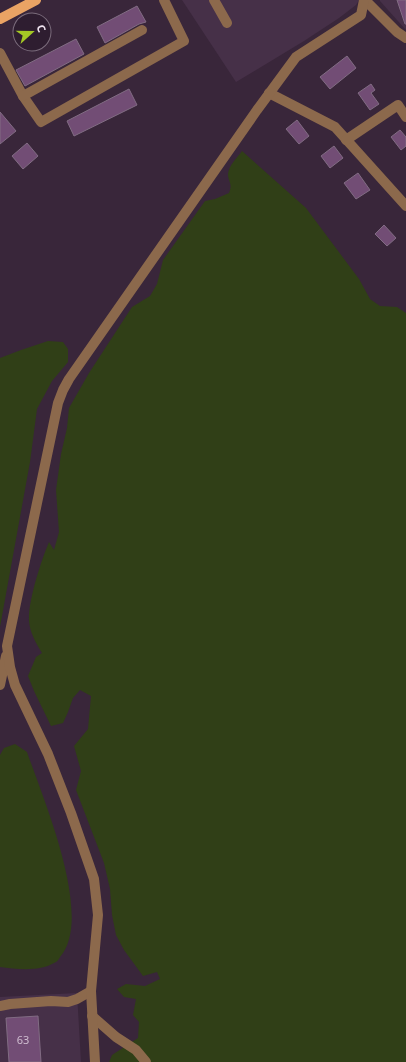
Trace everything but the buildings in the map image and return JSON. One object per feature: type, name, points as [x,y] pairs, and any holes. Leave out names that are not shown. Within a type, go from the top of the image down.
[{"type":"main road","points":[[0,19],[36,0]]},
{"type":"street","points":[[0,53],[23,96],[41,122],[184,41],[164,0]]},
{"type":"street","points":[[214,0],[227,22]]},
{"type":"street","points":[[364,0],[406,38]]},
{"type":"street","points":[[0,685],[58,403],[63,390],[74,372],[269,93],[296,57],[361,15],[364,0]]},
{"type":"street","points":[[23,96],[142,30]]},
{"type":"street","points":[[269,93],[335,128],[406,206]]},
{"type":"street","points":[[346,140],[398,105],[406,117]]},
{"type":"street","points":[[7,646],[10,667],[15,685],[50,762],[71,813],[94,879],[98,915],[91,991],[95,1062]]},
{"type":"street","points":[[0,1006],[51,1001],[68,1002],[91,991]]},
{"type":"street","points":[[92,1016],[116,1037],[136,1050],[146,1062]]},
{"type":"shaded area","points":[[182,0],[359,0],[356,5],[339,18],[236,82]]},
{"type":"shaded area","points":[[406,0],[406,30],[380,1]]},
{"type":"shaded area","points":[[77,993],[81,1062],[0,1062],[0,997]]},
{"type":"green space","points":[[242,151],[306,208],[359,279],[370,299],[380,306],[397,307],[406,313],[406,1062],[109,1062],[112,1055],[138,1038],[139,1022],[133,1015],[136,999],[124,997],[117,989],[126,984],[145,986],[160,979],[157,972],[143,976],[124,950],[116,935],[112,915],[110,889],[104,863],[76,790],[81,771],[74,746],[88,729],[91,696],[80,690],[73,698],[63,723],[51,726],[28,676],[36,657],[42,653],[31,630],[29,613],[36,581],[46,550],[49,542],[54,550],[59,532],[56,490],[69,408],[89,373],[132,307],[150,296],[157,284],[163,260],[205,201],[215,199],[229,193],[231,187],[228,174],[232,165]]},
{"type":"green space","points":[[48,341],[63,342],[68,349],[68,362],[52,381],[37,409],[30,462],[0,627],[0,358]]},
{"type":"green space","points":[[15,744],[27,752],[53,826],[69,887],[72,915],[69,939],[59,959],[48,966],[35,969],[0,967],[0,755],[4,748]]}]
